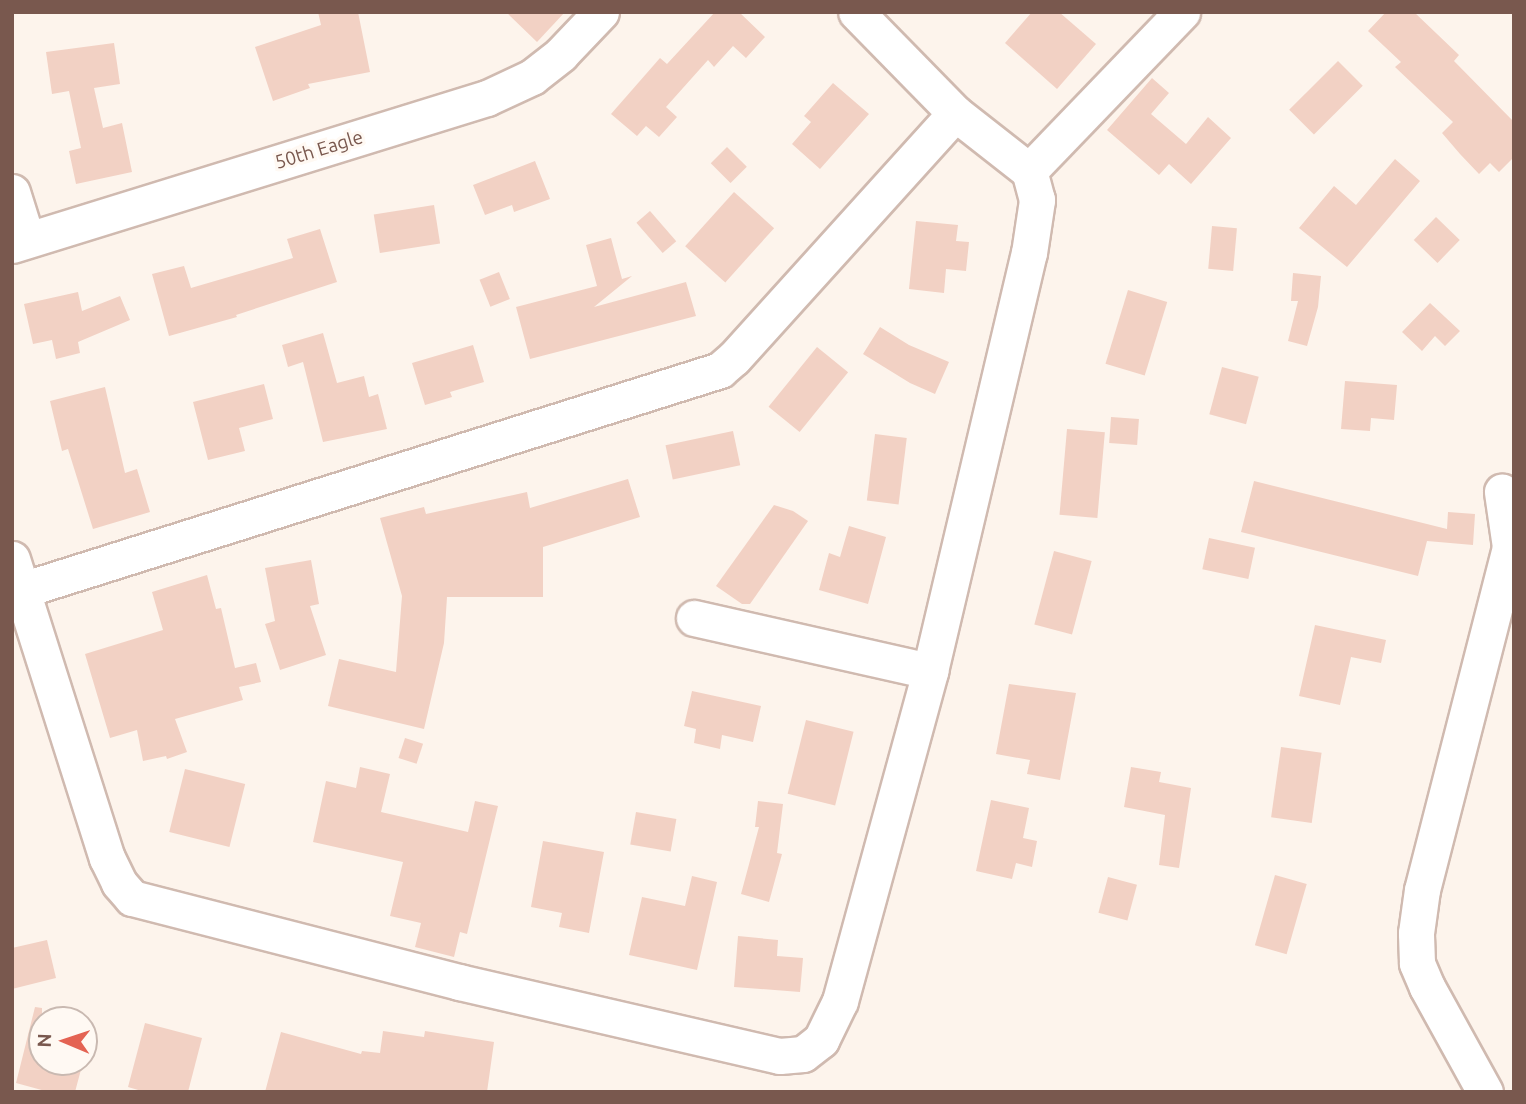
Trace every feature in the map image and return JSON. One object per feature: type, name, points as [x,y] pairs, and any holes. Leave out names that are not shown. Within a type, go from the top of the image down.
[{"type":"street","name":"50th Eagle","points":[[20,243],[487,98],[531,77],[561,54],[601,12]]},
{"type":"street","points":[[856,12],[955,113],[1029,171],[1037,200],[1035,224],[930,671],[840,1001],[821,1040],[803,1054],[780,1056],[459,982],[132,898],[119,883],[107,858],[17,574],[720,370],[734,358],[955,113]]},
{"type":"street","points":[[1029,171],[1182,12]]},
{"type":"street","points":[[12,192],[20,243]]},
{"type":"street","points":[[1485,1092],[1427,987],[1417,963],[1416,933],[1422,890],[1510,547],[1502,492]]},
{"type":"street","points":[[694,618],[930,671]]},
{"type":"building","points":[[318,12],[358,12],[370,72],[308,84],[310,88],[273,101],[255,47],[321,25]]},
{"type":"building","points":[[506,12],[565,12],[537,42]]},
{"type":"building","points":[[715,12],[739,12],[765,37],[746,58],[733,46],[714,67],[708,60],[666,107],[677,117],[659,137],[646,126],[637,136],[611,114],[660,58],[667,64]]},
{"type":"building","points":[[1032,12],[1059,12],[1096,44],[1057,89],[1005,43]]},
{"type":"building","points":[[1386,12],[1414,12],[1459,55],[1454,61],[1514,122],[1514,157],[1499,172],[1490,163],[1479,174],[1460,154],[1442,133],[1453,122],[1395,67],[1401,62],[1368,31]]},
{"type":"building","points":[[114,43],[120,84],[94,88],[103,128],[122,123],[132,172],[76,184],[69,151],[81,148],[69,91],[52,94],[46,52]]},
{"type":"building","points":[[1338,61],[1363,86],[1314,135],[1289,110]]},
{"type":"building","points":[[1152,78],[1169,93],[1151,114],[1186,144],[1208,117],[1231,138],[1191,184],[1169,164],[1159,175],[1107,130]]},
{"type":"building","points":[[833,83],[869,114],[820,169],[792,144],[811,122],[804,116]]},
{"type":"building","points":[[727,147],[747,167],[731,183],[711,163]]},
{"type":"building","points":[[1395,159],[1420,181],[1347,267],[1299,228],[1334,186],[1356,205]]},
{"type":"building","points":[[535,161],[550,199],[514,212],[512,205],[485,215],[473,185]]},
{"type":"building","points":[[734,192],[774,228],[725,282],[685,246]]},
{"type":"building","points":[[434,205],[440,244],[380,253],[374,215]]},
{"type":"building","points":[[650,211],[676,241],[663,253],[636,223]]},
{"type":"building","points":[[1436,217],[1460,240],[1438,263],[1414,240]]},
{"type":"building","points":[[916,221],[958,225],[956,241],[969,242],[966,271],[946,269],[944,293],[909,289]]},
{"type":"building","points":[[1212,226],[1237,228],[1233,271],[1208,269]]},
{"type":"building","points":[[320,229],[337,282],[236,315],[237,317],[169,336],[152,274],[184,266],[191,288],[293,258],[287,239]]},
{"type":"building","points":[[611,238],[622,279],[632,276],[594,307],[686,282],[696,316],[530,359],[516,307],[597,286],[586,245]]},
{"type":"building","points":[[499,272],[510,299],[490,307],[480,280]]},
{"type":"building","points":[[1293,273],[1321,276],[1318,307],[1307,346],[1288,341],[1298,301],[1291,301]]},
{"type":"building","points":[[1128,290],[1167,302],[1145,376],[1105,364]]},
{"type":"building","points":[[78,292],[82,311],[120,296],[130,320],[78,342],[80,353],[56,359],[52,340],[33,344],[24,304]]},
{"type":"building","points":[[1430,303],[1460,331],[1445,346],[1435,336],[1422,351],[1402,332]]},
{"type":"building","points":[[880,327],[909,345],[949,362],[935,394],[910,383],[863,354]]},
{"type":"building","points":[[323,333],[337,383],[364,376],[369,397],[378,394],[387,429],[323,442],[303,362],[288,367],[282,345]]},
{"type":"building","points":[[473,345],[484,382],[450,392],[452,397],[425,405],[412,363]]},
{"type":"building","points":[[817,347],[848,372],[800,432],[769,407]]},
{"type":"building","points":[[1222,367],[1259,377],[1246,424],[1209,414]]},
{"type":"building","points":[[1345,381],[1397,385],[1394,420],[1371,418],[1370,431],[1341,429]]},
{"type":"building","points":[[264,384],[273,419],[239,428],[245,451],[208,460],[193,402]]},
{"type":"building","points":[[105,387],[125,473],[137,469],[150,512],[93,529],[68,449],[62,451],[50,401]]},
{"type":"building","points":[[1111,417],[1139,419],[1137,445],[1109,443]]},
{"type":"building","points":[[1067,429],[1105,432],[1097,518],[1060,515]]},
{"type":"building","points":[[733,431],[740,465],[673,480],[666,445]]},
{"type":"building","points":[[875,434],[907,438],[899,504],[867,501]]},
{"type":"building","points":[[628,479],[640,517],[543,547],[543,597],[447,597],[444,643],[424,729],[328,706],[339,659],[396,672],[402,596],[380,518],[424,507],[426,514],[527,492],[530,508]]},
{"type":"building","points":[[1254,481],[1447,529],[1448,512],[1475,514],[1473,545],[1427,541],[1418,576],[1241,532]]},
{"type":"building","points":[[774,505],[793,511],[808,521],[750,604],[742,604],[716,586]]},
{"type":"building","points":[[849,526],[886,537],[868,604],[819,590],[829,553],[840,557]]},
{"type":"building","points":[[1209,538],[1255,548],[1248,579],[1202,569]]},
{"type":"building","points":[[1054,551],[1092,561],[1072,635],[1034,624]]},
{"type":"building","points":[[311,560],[319,604],[310,606],[326,655],[280,670],[265,624],[275,621],[265,568]]},
{"type":"building","points":[[207,575],[216,609],[221,608],[235,668],[256,663],[261,682],[239,687],[243,700],[175,719],[187,752],[167,759],[166,756],[143,761],[137,730],[110,738],[85,654],[163,630],[152,592]]},
{"type":"building","points":[[1315,625],[1386,640],[1381,663],[1351,657],[1340,705],[1299,696]]},
{"type":"building","points":[[1009,684],[1076,693],[1060,780],[1027,774],[1030,760],[996,754]]},
{"type":"building","points":[[692,691],[761,706],[753,742],[722,735],[720,749],[694,743],[696,729],[684,726]]},
{"type":"building","points":[[806,720],[854,732],[835,806],[788,794]]},
{"type":"building","points":[[405,738],[423,744],[417,764],[399,758]]},
{"type":"building","points":[[1281,747],[1322,753],[1312,823],[1271,817]]},
{"type":"building","points":[[360,767],[390,774],[381,812],[468,832],[475,801],[498,806],[467,934],[460,932],[454,957],[415,947],[421,923],[390,916],[403,862],[313,842],[326,781],[356,788]]},
{"type":"building","points":[[1131,767],[1161,772],[1159,782],[1191,788],[1179,868],[1159,865],[1165,815],[1124,807]]},
{"type":"building","points":[[185,769],[245,784],[229,847],[169,832]]},
{"type":"building","points":[[991,800],[1029,808],[1023,838],[1037,841],[1032,867],[1016,863],[1012,879],[976,871]]},
{"type":"building","points":[[758,801],[783,804],[777,853],[782,854],[769,902],[741,894],[759,827],[755,827]]},
{"type":"building","points":[[636,812],[676,819],[671,852],[630,844]]},
{"type":"building","points":[[543,841],[604,852],[589,933],[559,927],[562,913],[531,907]]},
{"type":"building","points":[[1275,875],[1307,884],[1287,954],[1255,945]]},
{"type":"building","points":[[692,876],[717,882],[697,970],[629,955],[642,897],[685,906]]},
{"type":"building","points":[[1108,877],[1137,885],[1127,921],[1098,913]]},
{"type":"building","points":[[738,936],[778,940],[777,956],[803,958],[800,992],[734,987]]},
{"type":"building","points":[[47,940],[56,978],[12,989],[12,948]]},
{"type":"building","points":[[145,1023],[202,1038],[188,1092],[145,1092],[128,1087]]},
{"type":"building","points":[[383,1031],[424,1037],[425,1031],[494,1042],[487,1092],[265,1092],[281,1032],[361,1054],[362,1051],[380,1053]]},
{"type":"building","points":[[28,1035],[28,1076],[79,1076],[75,1092],[49,1092],[16,1083]]}]
